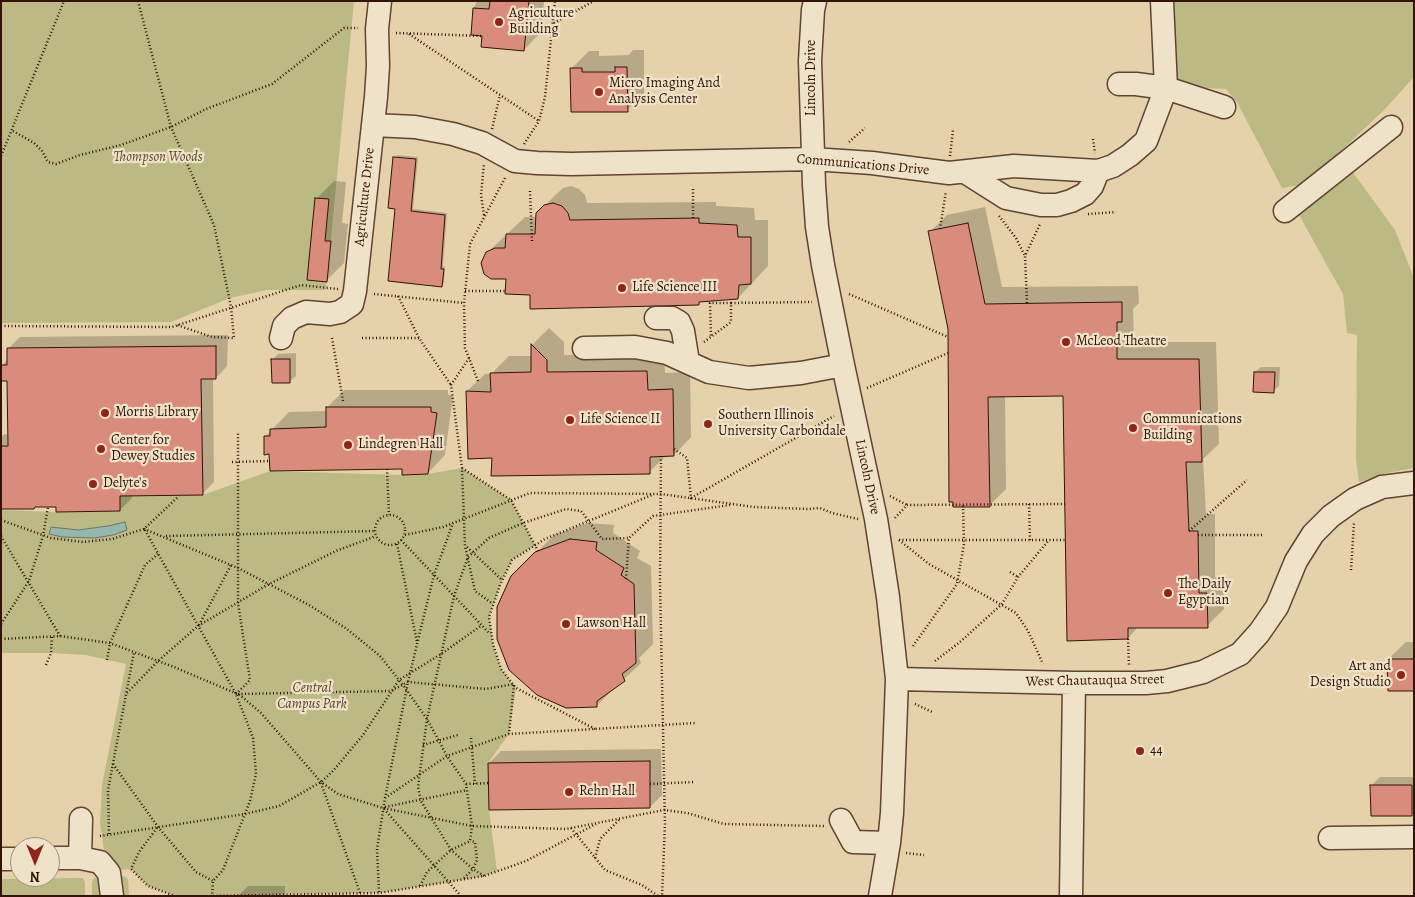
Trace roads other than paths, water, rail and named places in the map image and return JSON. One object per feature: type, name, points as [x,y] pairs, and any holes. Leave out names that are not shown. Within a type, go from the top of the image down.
[{"type":"street","name":"Agriculture Drive","points":[[281,338],[284,326],[292,318],[306,312],[340,312],[352,304],[373,125],[378,66],[377,29],[380,1]]},
{"type":"street","name":"Lincoln Drive","points":[[815,1],[810,61],[817,227],[843,366],[877,527],[888,597],[897,679],[895,769],[897,848],[880,896]]},
{"type":"street","name":"Communications Drive","points":[[373,125],[415,127],[453,134],[482,143],[515,161],[536,163],[571,164],[813,159],[872,163],[949,173],[1014,166],[1098,171],[1113,166],[1146,141],[1166,88],[1162,1]]},
{"type":"street","points":[[1119,84],[1166,88],[1224,107]]},
{"type":"street","points":[[1285,211],[1391,127]]},
{"type":"street","points":[[965,172],[1006,198],[1041,205],[1057,205],[1085,194],[1092,186],[1098,171]]},
{"type":"street","points":[[656,318],[672,318],[679,322],[683,331],[688,359]]},
{"type":"street","points":[[584,348],[635,347],[688,359],[709,372],[749,378],[802,373],[843,366]]},
{"type":"street","name":"West Chautauqua Street","points":[[897,679],[1074,683],[1167,681],[1203,672],[1240,654],[1259,633],[1277,607],[1296,561],[1312,534],[1344,505],[1382,487],[1414,484]]},
{"type":"street","points":[[1071,896],[1074,683]]},
{"type":"street","points":[[833,823],[853,842],[897,848]]},
{"type":"street","points":[[80,858],[88,828]]},
{"type":"street","points":[[1330,838],[1414,837]]},
{"type":"street","points":[[60,858],[80,858],[100,862],[109,873],[112,896]]},
{"type":"water","points":[[125,522],[127,530],[95,538],[62,537],[49,534],[51,527],[78,530]]},
{"type":"place","name":"Agriculture Building","points":[[499,22]]},
{"type":"place","name":"Micro Imaging And Analysis Center","points":[[599,92]]},
{"type":"place","name":"Life Science III","points":[[622,288]]},
{"type":"place","name":"McLeod Theatre","points":[[1066,342]]},
{"type":"place","name":"Morris Library","points":[[105,413]]},
{"type":"place","name":"Life Science II","points":[[570,420]]},
{"type":"place","name":"Southern Illinois University Carbondale","points":[[708,424]]},
{"type":"place","name":"Communications Building","points":[[1133,428]]},
{"type":"place","name":"Lindegren Hall","points":[[348,445]]},
{"type":"place","name":"Center for Dewey Studies","points":[[101,449]]},
{"type":"place","name":"Delyte's","points":[[93,484]]},
{"type":"place","name":"The Daily Egyptian","points":[[1168,593]]},
{"type":"place","name":"Lawson Hall","points":[[566,624]]},
{"type":"place","name":"Art and Design Studio","points":[[1401,675]]},
{"type":"place","name":"44","points":[[1140,751]]},
{"type":"place","name":"Rehn Hall","points":[[569,792]]},
{"type":"park label","name":"Thompson Woods","points":[[158,158]]},
{"type":"park label","name":"Central Campus Park","points":[[312,698]]}]
